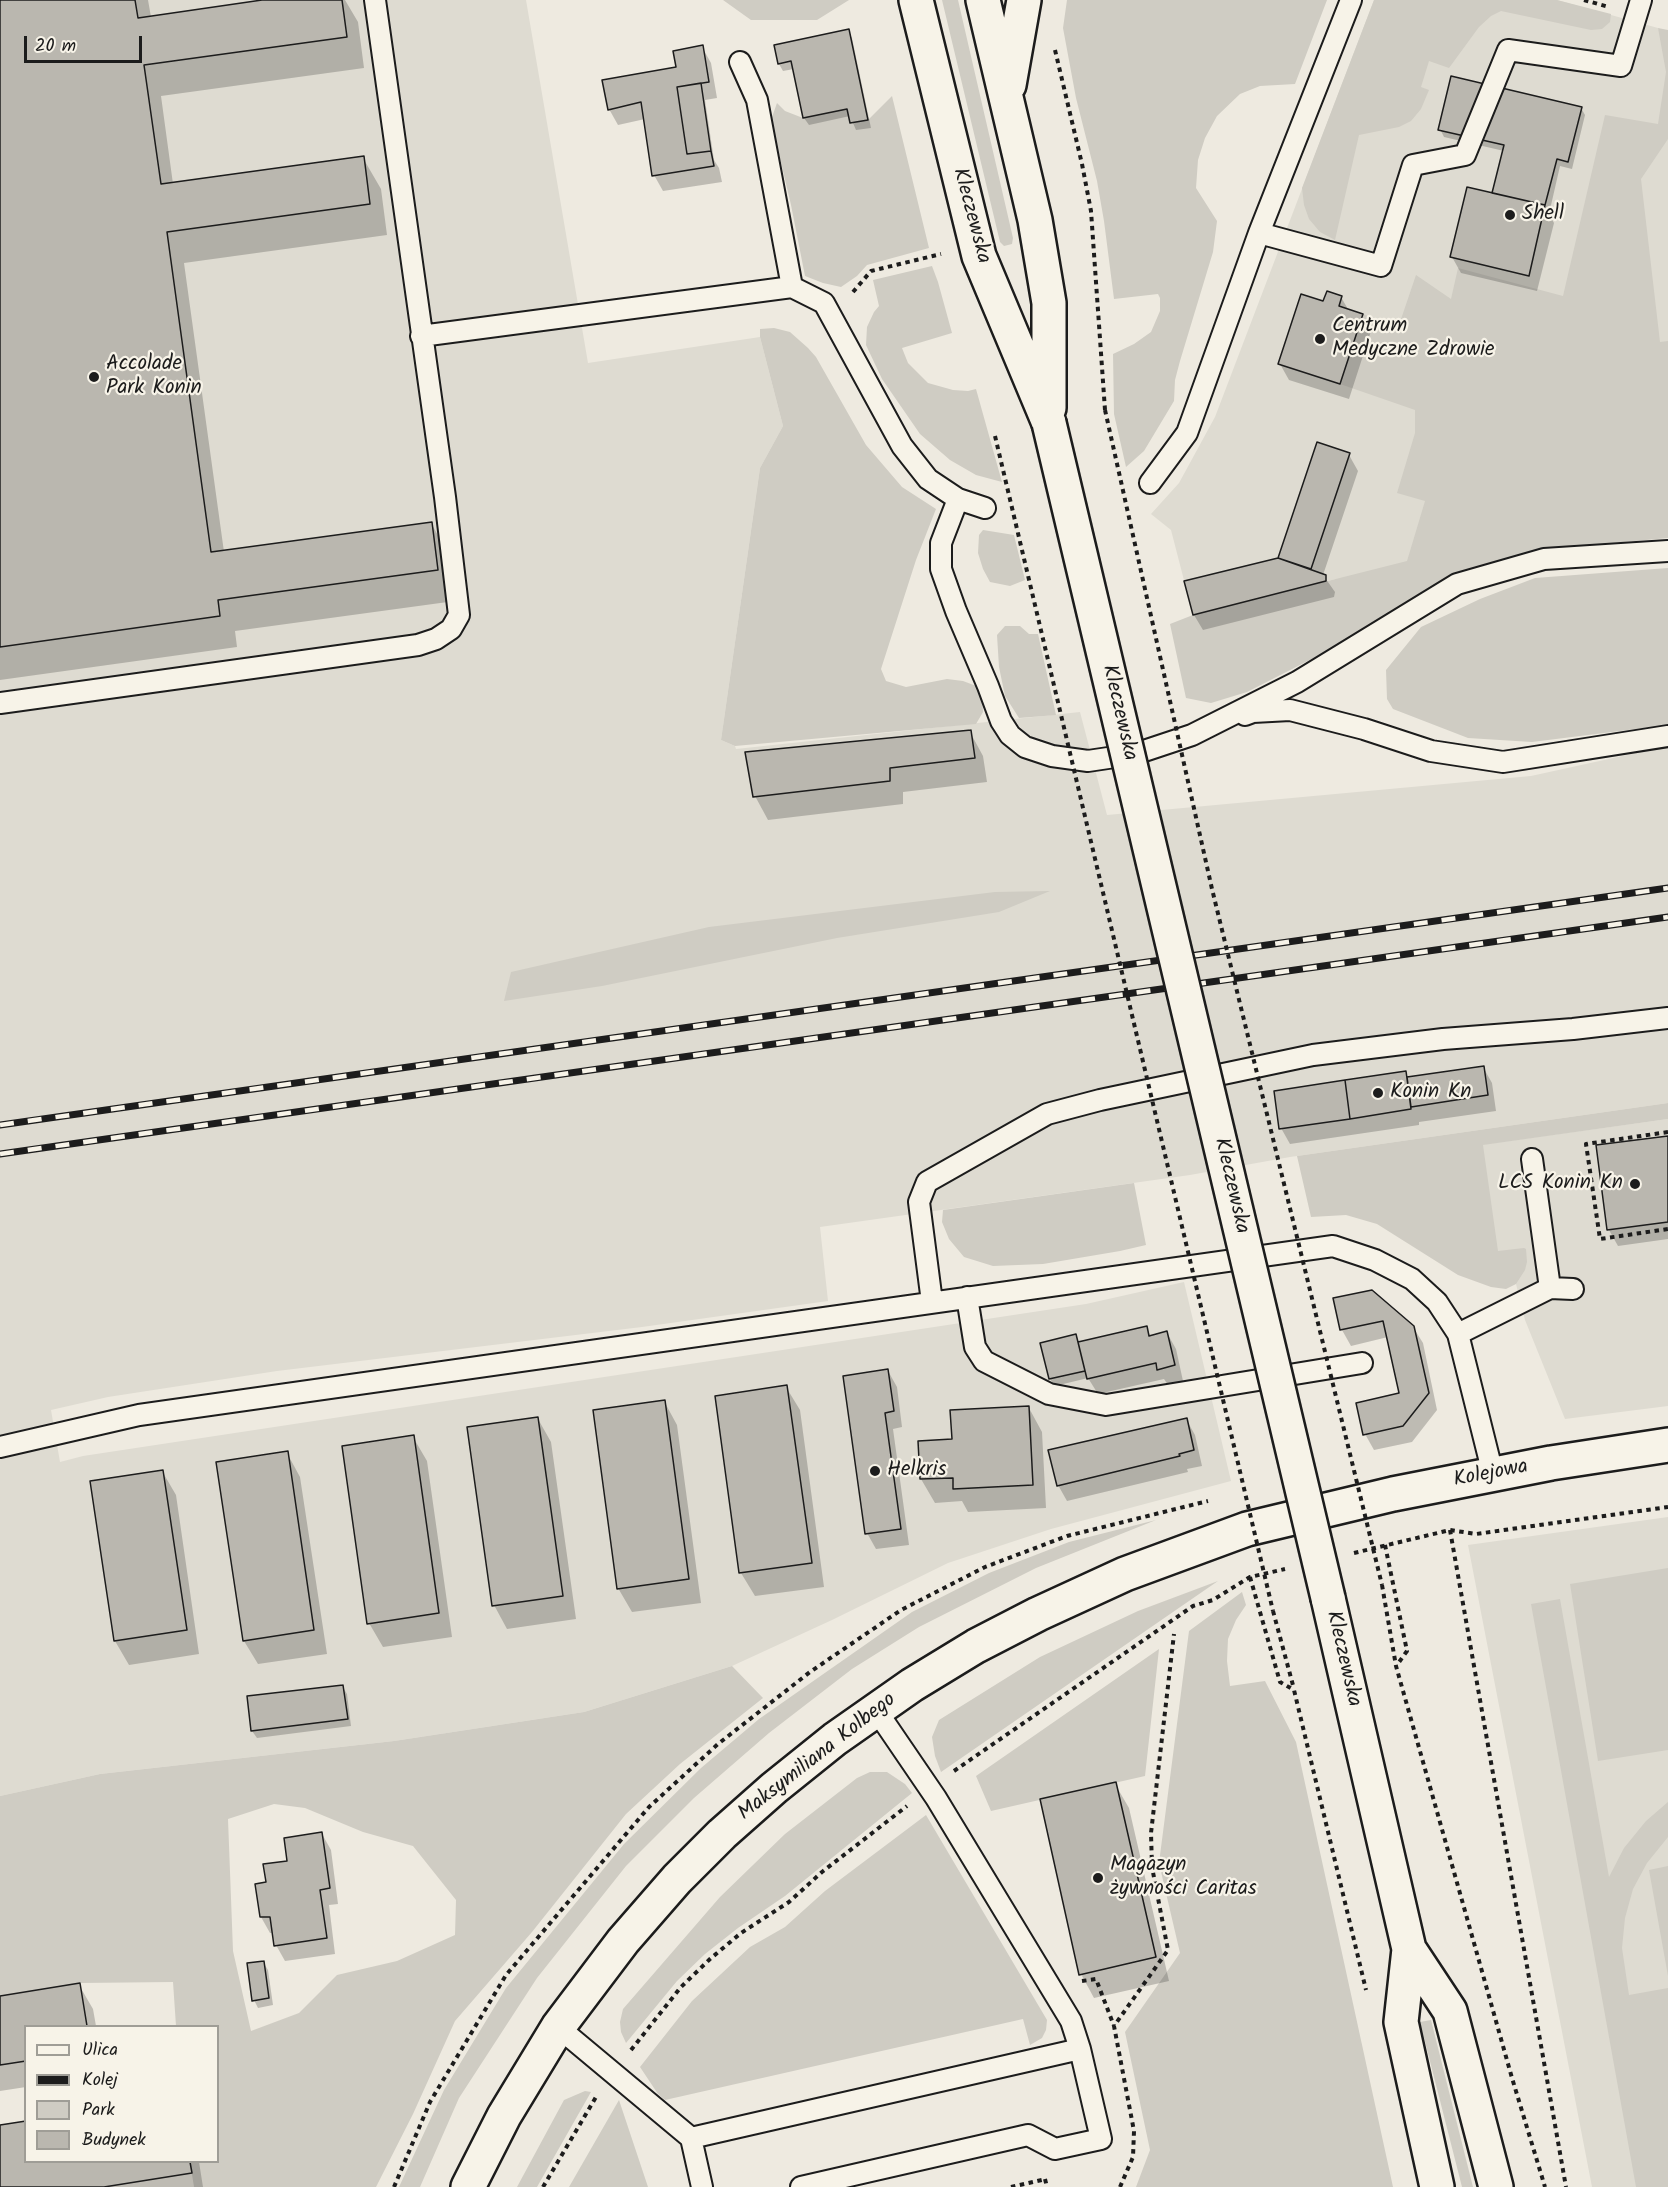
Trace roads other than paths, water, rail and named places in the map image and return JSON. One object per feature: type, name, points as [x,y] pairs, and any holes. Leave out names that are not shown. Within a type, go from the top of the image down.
[{"type":"main road","name":"Kleczewska","points":[[916,0],[979,256],[1049,423],[1409,1949],[1401,2022],[1437,2187]]},
{"type":"main road","name":"Kleczewska","points":[[983,0],[1035,220],[1049,303],[1049,423]]},
{"type":"main road","points":[[1007,95],[1024,0]]},
{"type":"main road","name":"Kolejowa","points":[[1315,1512],[1365,1499],[1493,1474],[1668,1445]]},
{"type":"main road","name":"Maksymiliana Kolbego","points":[[468,2187],[504,2116],[558,2027],[623,1941],[677,1879],[722,1834],[774,1788],[876,1710],[976,1646],[1038,1614],[1125,1574],[1247,1529],[1315,1512]]},
{"type":"main road","name":"Kleczewska","points":[[1409,1949],[1450,2011],[1496,2187]]},
{"type":"lane","points":[[0,703],[418,645],[436,639],[451,629],[459,615],[375,0]]},
{"type":"lane","points":[[1150,483],[1187,434],[1259,233],[1351,0]]},
{"type":"lane","points":[[1259,233],[1381,266],[1413,165],[1465,155],[1508,50],[1621,66],[1641,0]]},
{"type":"lane","points":[[740,62],[757,100],[792,286]]},
{"type":"lane","points":[[421,336],[792,286],[824,303],[902,446],[928,479],[958,499],[985,508]]},
{"type":"lane","points":[[958,499],[941,543],[941,568],[1001,721],[1010,735],[1025,747],[1052,756],[1088,761],[1135,754],[1192,735],[1211,726],[1297,682],[1457,584],[1544,559],[1668,550]]},
{"type":"lane","points":[[1211,726],[1253,712],[1290,710],[1364,729],[1431,752],[1503,762],[1668,736]]},
{"type":"lane","points":[[932,1302],[919,1202],[927,1182],[1047,1114],[1100,1100],[1313,1055],[1668,1018]]},
{"type":"lane","points":[[1532,1159],[1550,1288]]},
{"type":"lane","points":[[0,1447],[140,1415],[1333,1246],[1375,1260],[1412,1279],[1437,1302],[1458,1334],[1493,1474]]},
{"type":"lane","points":[[1458,1334],[1550,1288],[1573,1289]]},
{"type":"lane","points":[[967,1297],[975,1347],[984,1361],[1049,1394],[1106,1405],[1362,1363]]},
{"type":"lane","points":[[801,2187],[1028,2135],[1055,2149],[1101,2139],[1080,2049],[1071,2021],[929,1788],[876,1710]]},
{"type":"lane","points":[[558,2027],[691,2138],[702,2187]]},
{"type":"lane","points":[[691,2138],[1080,2049]]},
{"type":"railway","points":[[0,1125],[1668,888]]},
{"type":"railway","points":[[0,1154],[1668,917]]},
{"type":"place","name":"Shell","points":[[1510,215]]},
{"type":"place","name":"Centrum Medyczne Zdrowie","points":[[1320,339]]},
{"type":"place","name":"Accolade Park Konin","points":[[94,377]]},
{"type":"place","name":"Konin Kn","points":[[1378,1093]]},
{"type":"place","name":"LCS Konin Kn","points":[[1635,1184]]},
{"type":"place","name":"Helkris","points":[[875,1471]]},
{"type":"place","name":"Magazyn żywności Caritas","points":[[1098,1878]]}]
